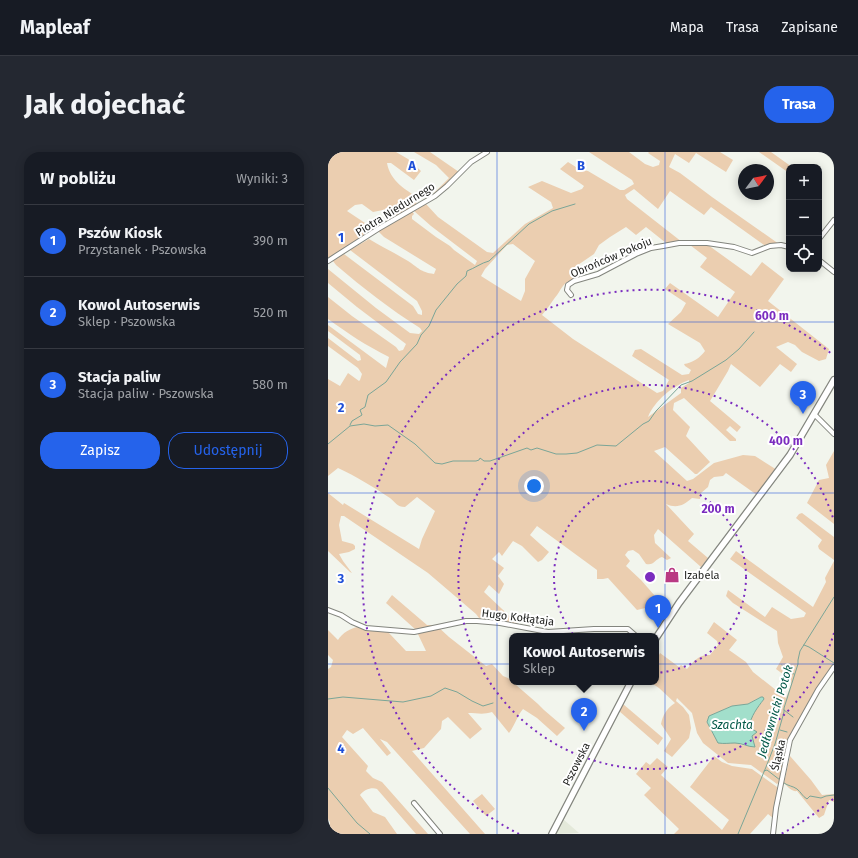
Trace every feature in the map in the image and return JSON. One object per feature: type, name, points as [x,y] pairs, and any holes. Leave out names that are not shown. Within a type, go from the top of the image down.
[{"type":"main road","points":[[659,633],[698,577],[790,455],[834,380]]},
{"type":"main road","name":"Pszowska","points":[[552,834],[629,685]]},
{"type":"street","name":"Piotra Niedurnego","points":[[328,261],[378,229],[435,196],[471,162],[487,152]]},
{"type":"street","points":[[821,236],[834,220]]},
{"type":"street","name":"Obrońców Pokoju","points":[[571,295],[567,290],[568,285],[574,281],[598,274],[615,264],[651,248],[679,243],[700,243],[734,247],[752,253],[770,246],[786,246]]},
{"type":"street","points":[[822,262],[834,272]]},
{"type":"street","points":[[814,414],[834,434]]},
{"type":"street","name":"Hugo Kołłątaja","points":[[328,610],[366,628],[414,632],[466,621],[477,621],[500,623],[548,632],[594,629],[628,629],[633,633]]},
{"type":"street","name":"Śląska","points":[[773,834],[776,808],[790,740],[818,690],[834,667]]},
{"type":"street","points":[[414,803],[440,834]]},
{"type":"shaded area","points":[[328,152],[396,152],[408,159],[421,171],[414,180],[391,163],[387,163],[391,175],[395,180],[420,199],[414,206],[387,222],[383,210],[373,212],[362,204],[355,205],[347,211],[374,229],[328,260]]},
{"type":"shaded area","points":[[414,152],[430,152],[459,172],[441,190],[432,196],[449,178],[436,165]]},
{"type":"shaded area","points":[[589,152],[629,152],[645,164],[653,167],[659,165],[660,161],[648,153],[649,152],[720,152],[733,160],[726,172],[696,153],[689,163],[675,154],[669,167],[680,173],[779,244],[764,245],[711,207],[704,215],[670,191],[658,209],[634,189],[625,195],[627,199],[682,242],[666,243],[646,227],[636,235],[626,227],[599,245],[594,254],[572,269],[574,279],[564,285],[542,315],[573,339],[657,393],[663,391],[669,380],[632,356],[635,350],[641,349],[682,375],[689,374],[691,370],[684,364],[696,360],[705,351],[700,343],[668,324],[681,312],[686,303],[665,289],[670,283],[718,317],[735,292],[700,267],[707,258],[690,245],[708,245],[751,276],[762,262],[784,279],[768,301],[829,349],[826,359],[819,361],[802,352],[795,345],[788,342],[776,347],[797,364],[791,372],[780,364],[760,387],[731,364],[710,401],[741,427],[737,432],[730,426],[726,430],[736,439],[736,441],[730,441],[684,398],[674,403],[673,410],[690,427],[686,436],[710,462],[697,474],[695,474],[665,447],[654,451],[687,481],[693,479],[714,463],[743,455],[755,456],[777,470],[757,495],[726,473],[723,476],[714,477],[710,480],[708,487],[701,493],[700,499],[692,498],[686,503],[677,506],[666,504],[694,534],[688,541],[708,558],[701,567],[658,529],[654,535],[655,543],[671,558],[667,560],[662,557],[653,563],[646,564],[639,554],[633,550],[628,551],[625,555],[630,561],[626,566],[641,580],[662,604],[637,610],[608,578],[597,579],[597,570],[537,526],[530,535],[549,552],[542,560],[538,562],[522,546],[513,541],[502,556],[499,552],[492,559],[504,568],[498,576],[504,584],[499,594],[489,585],[484,592],[519,625],[479,618],[428,573],[344,516],[341,516],[339,525],[342,541],[355,546],[355,549],[349,552],[339,554],[352,573],[350,572],[328,551],[328,493],[343,505],[344,503],[419,549],[435,511],[417,497],[405,507],[400,506],[371,486],[338,468],[328,476],[328,379],[340,386],[348,373],[359,381],[362,374],[358,368],[328,346],[328,338],[358,361],[361,360],[360,355],[328,331],[328,325],[386,368],[389,357],[357,339],[328,319],[328,297],[396,347],[399,351],[403,350],[406,344],[328,283],[328,269],[376,308],[410,333],[419,334],[422,331],[420,328],[367,290],[333,261],[344,254],[413,306],[418,314],[422,315],[422,311],[417,301],[350,250],[369,239],[423,271],[434,274],[436,269],[384,237],[378,231],[412,211],[414,214],[412,219],[475,265],[477,261],[414,211],[426,204],[438,217],[487,252],[493,253],[525,224],[553,208],[551,202],[528,187],[542,181],[571,193],[582,189],[584,186],[560,169],[568,162],[579,169],[588,171],[620,190],[624,190],[634,184],[632,180]],"holes":[[[513,244],[535,261],[525,279],[525,291],[521,301],[481,276],[485,269],[507,245]],[[689,380],[689,383],[681,388],[681,393],[648,417],[655,405],[665,394]]]},
{"type":"shaded area","points":[[759,152],[771,152],[788,164],[786,164],[786,171]]},
{"type":"shaded area","points":[[834,451],[834,524],[807,503],[819,480],[829,478],[826,465]]},
{"type":"shaded area","points":[[802,513],[834,537],[834,560],[819,549],[818,546],[822,540],[796,518]]},
{"type":"shaded area","points":[[736,551],[813,607],[826,582],[825,578],[834,561],[834,664],[790,737],[781,781],[777,784],[751,765],[728,763],[703,743],[697,733],[692,713],[677,698],[676,701],[689,715],[691,728],[689,738],[672,757],[664,751],[671,739],[661,724],[665,712],[675,703],[654,685],[659,685],[660,653],[679,667],[681,665],[687,669],[700,657],[710,655],[718,645],[717,641],[707,633],[714,622],[737,640],[729,650],[746,662],[753,672],[786,698],[791,685],[791,680],[776,669],[783,657],[778,643],[777,631],[733,603],[726,596],[728,590],[765,617],[772,607],[791,619],[804,617],[806,613],[730,559]],"holes":[[[760,697],[764,699],[755,712],[751,722],[751,732],[755,747],[742,745],[713,734],[707,722],[709,716],[732,706],[748,704]]]},
{"type":"shaded area","points":[[392,595],[427,625],[436,625],[486,666],[492,664],[503,676],[509,679],[509,685],[516,685],[565,728],[557,736],[537,718],[523,709],[509,733],[492,712],[483,714],[468,713],[482,729],[470,739],[448,717],[442,721],[441,729],[424,748],[412,751],[485,834],[470,834],[387,742],[380,739],[391,753],[387,756],[363,728],[353,734],[347,730],[342,737],[368,766],[366,771],[373,778],[382,782],[428,834],[416,834],[375,788],[368,789],[360,795],[373,812],[385,817],[397,834],[333,834],[330,827],[330,822],[328,819],[328,669],[331,667],[333,660],[328,655],[328,630],[338,640],[347,631],[358,627],[392,632],[389,633],[406,651],[426,651],[416,630],[386,603]]},
{"type":"shaded area","points":[[623,704],[663,738],[658,745],[619,711]]},
{"type":"shaded area","points":[[714,756],[722,762],[732,766],[752,769],[777,787],[778,789],[773,818],[768,814],[750,834],[674,834],[679,829],[644,795],[651,788],[636,774],[646,762],[650,765],[657,758],[668,767],[661,775],[722,830],[729,820],[690,787]]},
{"type":"shaded area","points":[[790,756],[822,795],[834,794],[834,802],[829,800],[824,815],[819,818],[797,791],[792,790],[784,783]]},
{"type":"shaded area","points":[[482,794],[495,809],[486,816],[473,801]]},
{"type":"shaded area","points":[[563,819],[579,833],[555,834]]},
{"type":"water","name":"Szachta","points":[[761,697],[764,699],[753,716],[749,727],[757,732],[752,736],[755,747],[738,743],[718,743],[707,722],[709,716],[732,706],[748,704]]},
{"type":"waterway","points":[[328,154],[335,152]]},
{"type":"waterway","points":[[350,425],[352,421],[362,415],[360,410],[365,407],[368,395],[386,382],[400,362],[417,344],[421,335],[429,326],[436,310],[457,284],[466,276],[467,271],[489,261],[529,224],[552,211],[575,204]]},
{"type":"waterway","points":[[328,444],[350,426],[364,424],[375,426],[388,425],[415,444],[435,463],[442,464],[453,461],[476,461],[480,458],[484,461],[490,461],[527,448],[531,450],[537,448],[556,454],[566,454],[577,453],[597,445],[616,446],[643,424],[649,421],[656,411],[681,385],[692,381],[726,360],[739,349],[754,332]]},
{"type":"waterway","name":"Jedłownicki Potok","points":[[738,834],[775,744],[784,708],[798,664],[800,651],[834,597]]},
{"type":"waterway","points":[[804,645],[834,663]]},
{"type":"waterway","points":[[782,665],[788,672],[794,674]]},
{"type":"waterway","points":[[328,699],[343,697],[403,702],[431,696],[445,688],[457,692],[483,706],[493,703]]},
{"type":"waterway","points":[[784,710],[793,717]]},
{"type":"waterway","points":[[780,730],[787,732]]},
{"type":"waterway","points":[[764,771],[767,770],[780,780]]},
{"type":"waterway","points":[[784,783],[797,789],[807,799],[810,796],[821,798],[834,795]]},
{"type":"waterway","points":[[328,788],[357,823],[370,834]]},
{"type":"place","name":"Stacja paliw","points":[[803,414]]},
{"type":"place","name":"Izabela","points":[[672,575]]},
{"type":"place","name":"Pszów Kiosk","points":[[658,628]]},
{"type":"place","name":"Kowol Autoserwis","points":[[584,731]]}]
